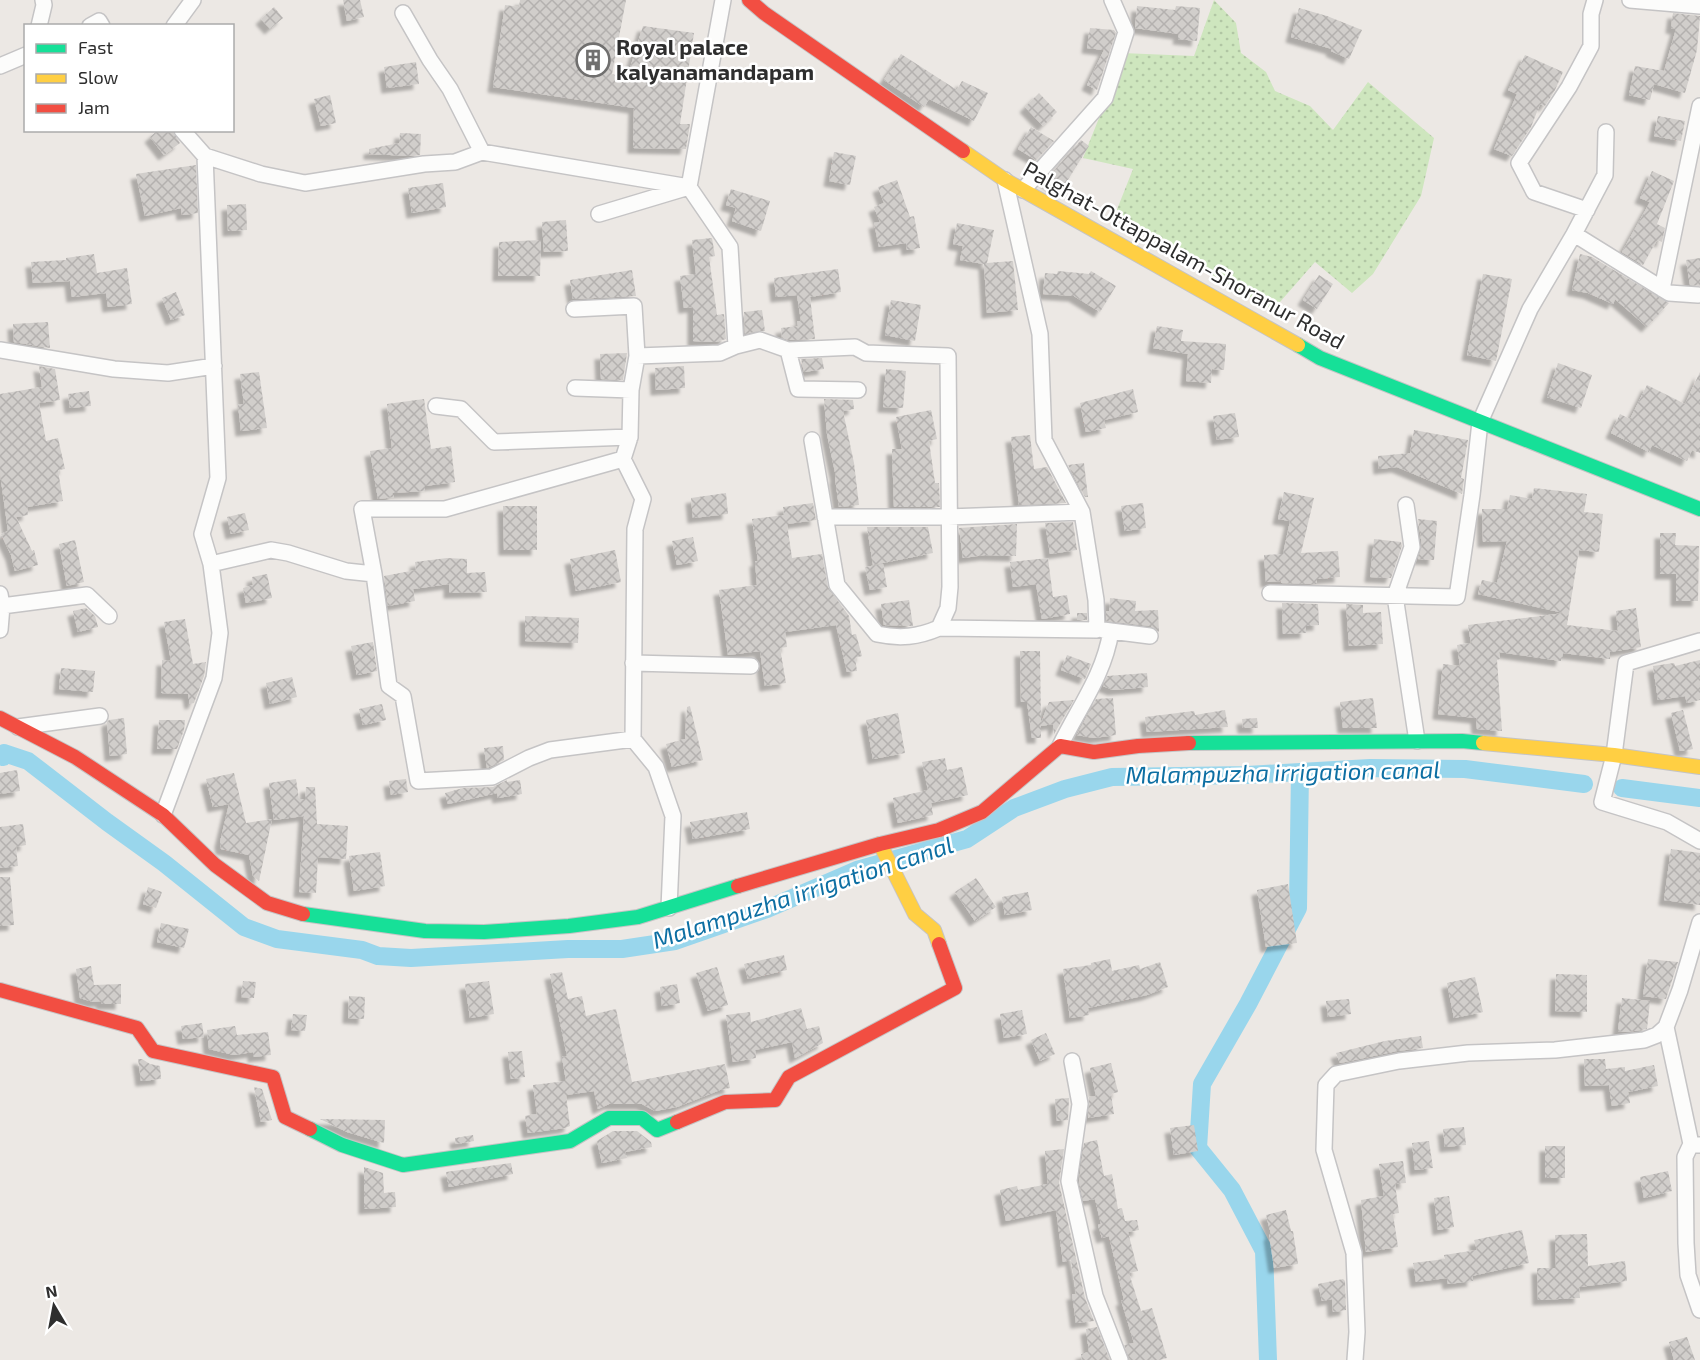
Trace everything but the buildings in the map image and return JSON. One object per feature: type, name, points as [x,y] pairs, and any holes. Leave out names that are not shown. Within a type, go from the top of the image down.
[{"type":"street","points":[[39,24],[43,0]]},
{"type":"street","points":[[175,24],[193,0]]},
{"type":"street","points":[[723,0],[689,187],[730,247],[736,346]]},
{"type":"street","name":"Palghat-Ottappalam-Shoranur Road","points":[[749,0],[1005,180],[1320,358],[1700,509]]},
{"type":"street","points":[[1023,190],[1105,98],[1126,33],[1112,0]]},
{"type":"street","points":[[1587,210],[1534,192],[1520,164],[1569,87],[1590,46],[1591,14],[1595,0]]},
{"type":"street","points":[[1630,0],[1700,6]]},
{"type":"street","points":[[403,13],[450,89],[482,152]]},
{"type":"street","points":[[0,66],[24,56]]},
{"type":"street","points":[[1662,289],[1700,106]]},
{"type":"street","points":[[184,132],[206,156],[261,174],[305,183],[424,164],[455,162],[482,152],[689,187]]},
{"type":"street","points":[[1270,593],[1457,597],[1480,422],[1530,309],[1605,175],[1606,132]]},
{"type":"street","points":[[163,815],[214,678],[220,633],[211,564],[202,534],[218,478],[206,156]]},
{"type":"street","points":[[0,718],[75,757],[163,815],[215,865],[267,903],[307,915],[425,931],[484,932],[569,926],[638,917],[880,844],[939,830],[982,812],[1060,746],[1102,669],[1108,651],[1096,600],[1082,512],[1044,440],[1040,334],[1005,180]]},
{"type":"street","points":[[599,214],[689,187]]},
{"type":"street","points":[[1574,234],[1669,293],[1698,295]]},
{"type":"street","points":[[574,309],[634,306],[637,356],[631,390],[630,437],[623,459],[643,499],[635,529],[633,739],[656,767],[673,816],[669,909]]},
{"type":"street","points":[[637,356],[720,353],[760,340],[788,350],[855,347],[866,353],[948,356],[948,608],[939,628]]},
{"type":"street","points":[[0,350],[114,369],[168,373],[214,366]]},
{"type":"street","points":[[788,350],[798,389],[858,390]]},
{"type":"street","points":[[575,388],[631,390]]},
{"type":"street","points":[[436,406],[461,409],[494,442],[630,437]]},
{"type":"street","points":[[812,440],[837,585],[878,634],[904,638],[922,636],[939,628],[1104,631],[1150,636]]},
{"type":"street","points":[[623,459],[445,509],[362,509],[374,574],[389,686],[403,696],[418,781],[492,777],[550,750],[633,739]]},
{"type":"street","points":[[1406,505],[1412,547],[1395,596],[1417,741]]},
{"type":"street","points":[[825,517],[948,517],[1082,512]]},
{"type":"street","points":[[211,564],[271,550],[346,571],[374,574]]},
{"type":"street","points":[[0,630],[1,600],[87,595],[109,616]]},
{"type":"street","points":[[1700,641],[1626,663],[1614,755],[1602,802],[1667,822],[1700,841]]},
{"type":"street","points":[[633,663],[751,666]]},
{"type":"street","points":[[18,727],[100,716]]},
{"type":"street","points":[[1060,746],[1094,752],[1138,746],[1215,742],[1462,741],[1614,755],[1700,767]]},
{"type":"street","points":[[0,990],[137,1028],[153,1051],[273,1077],[285,1117],[342,1145],[403,1165],[570,1141],[609,1118],[642,1118],[657,1130],[725,1102],[775,1100],[789,1077],[955,988],[934,930],[915,914],[880,844]]},
{"type":"street","points":[[1355,1360],[1357,1332],[1354,1253],[1324,1150],[1326,1085],[1336,1074],[1399,1061],[1468,1053],[1555,1050],[1644,1040],[1657,1035],[1666,1027],[1680,990],[1700,922]]},
{"type":"street","points":[[1666,1027],[1695,1144],[1685,1157],[1686,1243],[1688,1275],[1700,1310]]},
{"type":"street","points":[[1072,1061],[1080,1104],[1069,1181],[1095,1296],[1120,1360]]},
{"type":"green space","points":[[1214,0],[1236,23],[1241,53],[1266,72],[1275,91],[1310,106],[1333,130],[1368,82],[1434,138],[1421,196],[1373,274],[1352,293],[1315,262],[1273,310],[1181,257],[1160,236],[1114,217],[1133,169],[1083,158],[1101,113],[1116,91],[1122,53],[1194,56]]},
{"type":"waterway","name":"Malampuzha irrigation canal","points":[[0,755],[3,757],[4,753],[28,761],[164,863],[244,927],[277,939],[362,950],[378,956],[411,958],[568,949],[622,949],[675,941],[767,909],[857,870],[967,839],[1014,808],[1065,789],[1112,777],[1247,775],[1370,768],[1465,769],[1584,784]]},
{"type":"waterway","points":[[1268,1360],[1264,1251],[1232,1190],[1198,1148],[1202,1084],[1248,1004],[1298,908],[1300,772]]},
{"type":"waterway","name":"Malampuzha irrigation canal","points":[[1622,788],[1700,798]]},
{"type":"traffic: fast","points":[[1298,345],[1320,358],[1700,509]]},
{"type":"traffic: fast","points":[[1189,743],[1462,741],[1483,743]]},
{"type":"traffic: fast","points":[[303,914],[425,931],[484,932],[569,926],[638,917],[738,886]]},
{"type":"traffic: fast","points":[[310,1129],[342,1145],[403,1165],[570,1141],[609,1118],[642,1118],[657,1130],[677,1122]]},
{"type":"traffic: slow","points":[[963,151],[1005,180],[1298,345]]},
{"type":"traffic: slow","points":[[1483,743],[1614,755],[1700,767]]},
{"type":"traffic: slow","points":[[880,844],[915,914],[934,930],[939,944]]},
{"type":"traffic: jam","points":[[749,0],[764,13],[963,151]]},
{"type":"traffic: jam","points":[[0,718],[75,757],[163,815],[215,865],[267,903],[303,914]]},
{"type":"traffic: jam","points":[[738,886],[880,844],[939,830],[982,812],[1060,746],[1094,752],[1138,746],[1189,743]]},
{"type":"traffic: jam","points":[[677,1122],[725,1102],[775,1100],[789,1077],[955,988],[939,944]]},
{"type":"traffic: jam","points":[[0,990],[137,1028],[153,1051],[273,1077],[285,1117],[310,1129]]},
{"type":"place","name":"Royal palace kalyanamandapam","points":[[593,60]]}]
